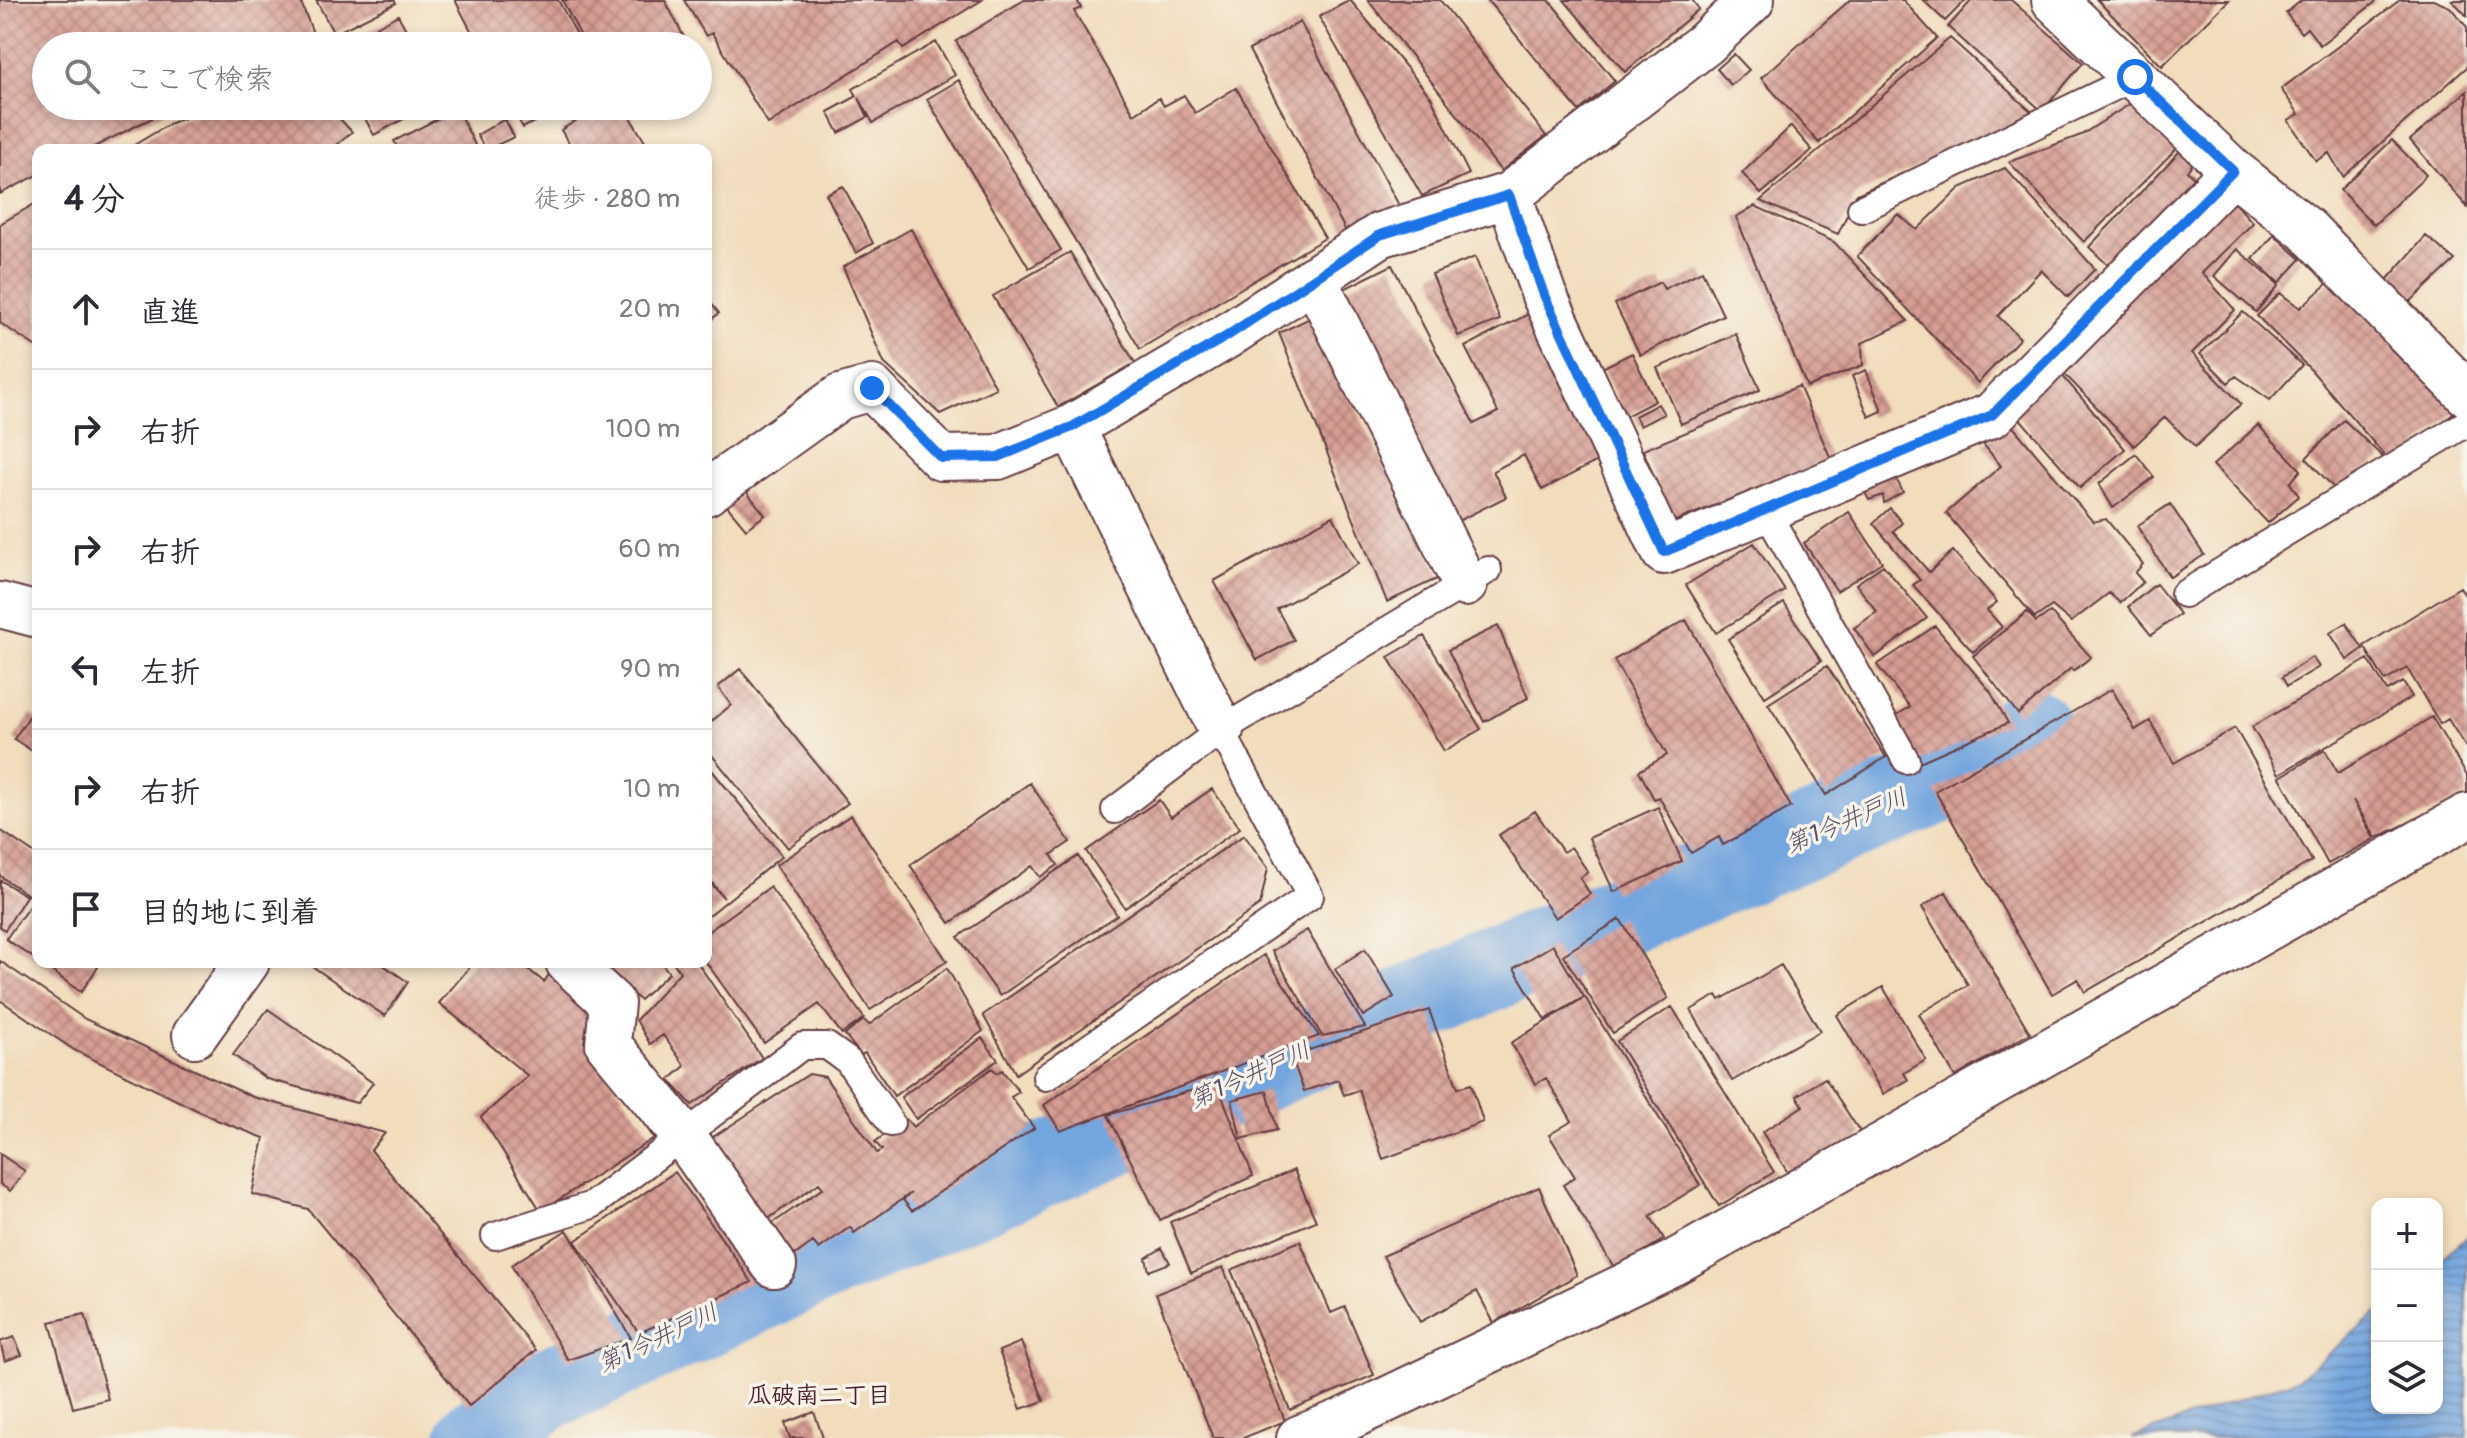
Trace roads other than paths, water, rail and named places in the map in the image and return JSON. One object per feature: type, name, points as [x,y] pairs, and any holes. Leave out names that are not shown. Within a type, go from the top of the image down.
[{"type":"street","points":[[712,489],[840,397],[872,388],[941,458],[998,457],[1072,427],[1227,336],[1380,235],[1509,195],[1706,43],[1752,0]]},
{"type":"street","points":[[2054,0],[2233,171],[2307,230],[2467,394]]},
{"type":"street","points":[[1509,195],[1544,295],[1664,552],[1992,415],[2233,171]]},
{"type":"street","points":[[1314,278],[1476,577]]},
{"type":"street","points":[[1072,427],[1221,730]]},
{"type":"street","points":[[0,605],[32,613]]},
{"type":"street","points":[[1299,1438],[1342,1421],[1673,1263],[2467,816]]},
{"type":"street","points":[[195,1035],[243,968]]},
{"type":"street","points":[[574,968],[612,1003],[608,1044],[683,1135],[774,1265]]},
{"type":"lane","points":[[1861,209],[2135,77]]},
{"type":"lane","points":[[2184,594],[2467,423]]},
{"type":"lane","points":[[1765,509],[1906,760]]},
{"type":"lane","points":[[1115,810],[1221,730],[1476,577]]},
{"type":"lane","points":[[1046,1077],[1310,896],[1221,730]]},
{"type":"lane","points":[[495,1236],[592,1205],[802,1046],[827,1046],[848,1061],[891,1123]]},
{"type":"water","points":[[2467,1237],[2467,1438],[2132,1438],[2299,1378],[2371,1318],[2371,1414],[2443,1414],[2443,1257]]},
{"type":"waterway","name":"第1今井戸川","points":[[477,1438],[546,1390],[804,1270],[1596,925],[1943,781],[2031,729]]},
{"type":"district","name":"瓜破南二丁目","points":[[819,1395]]}]
